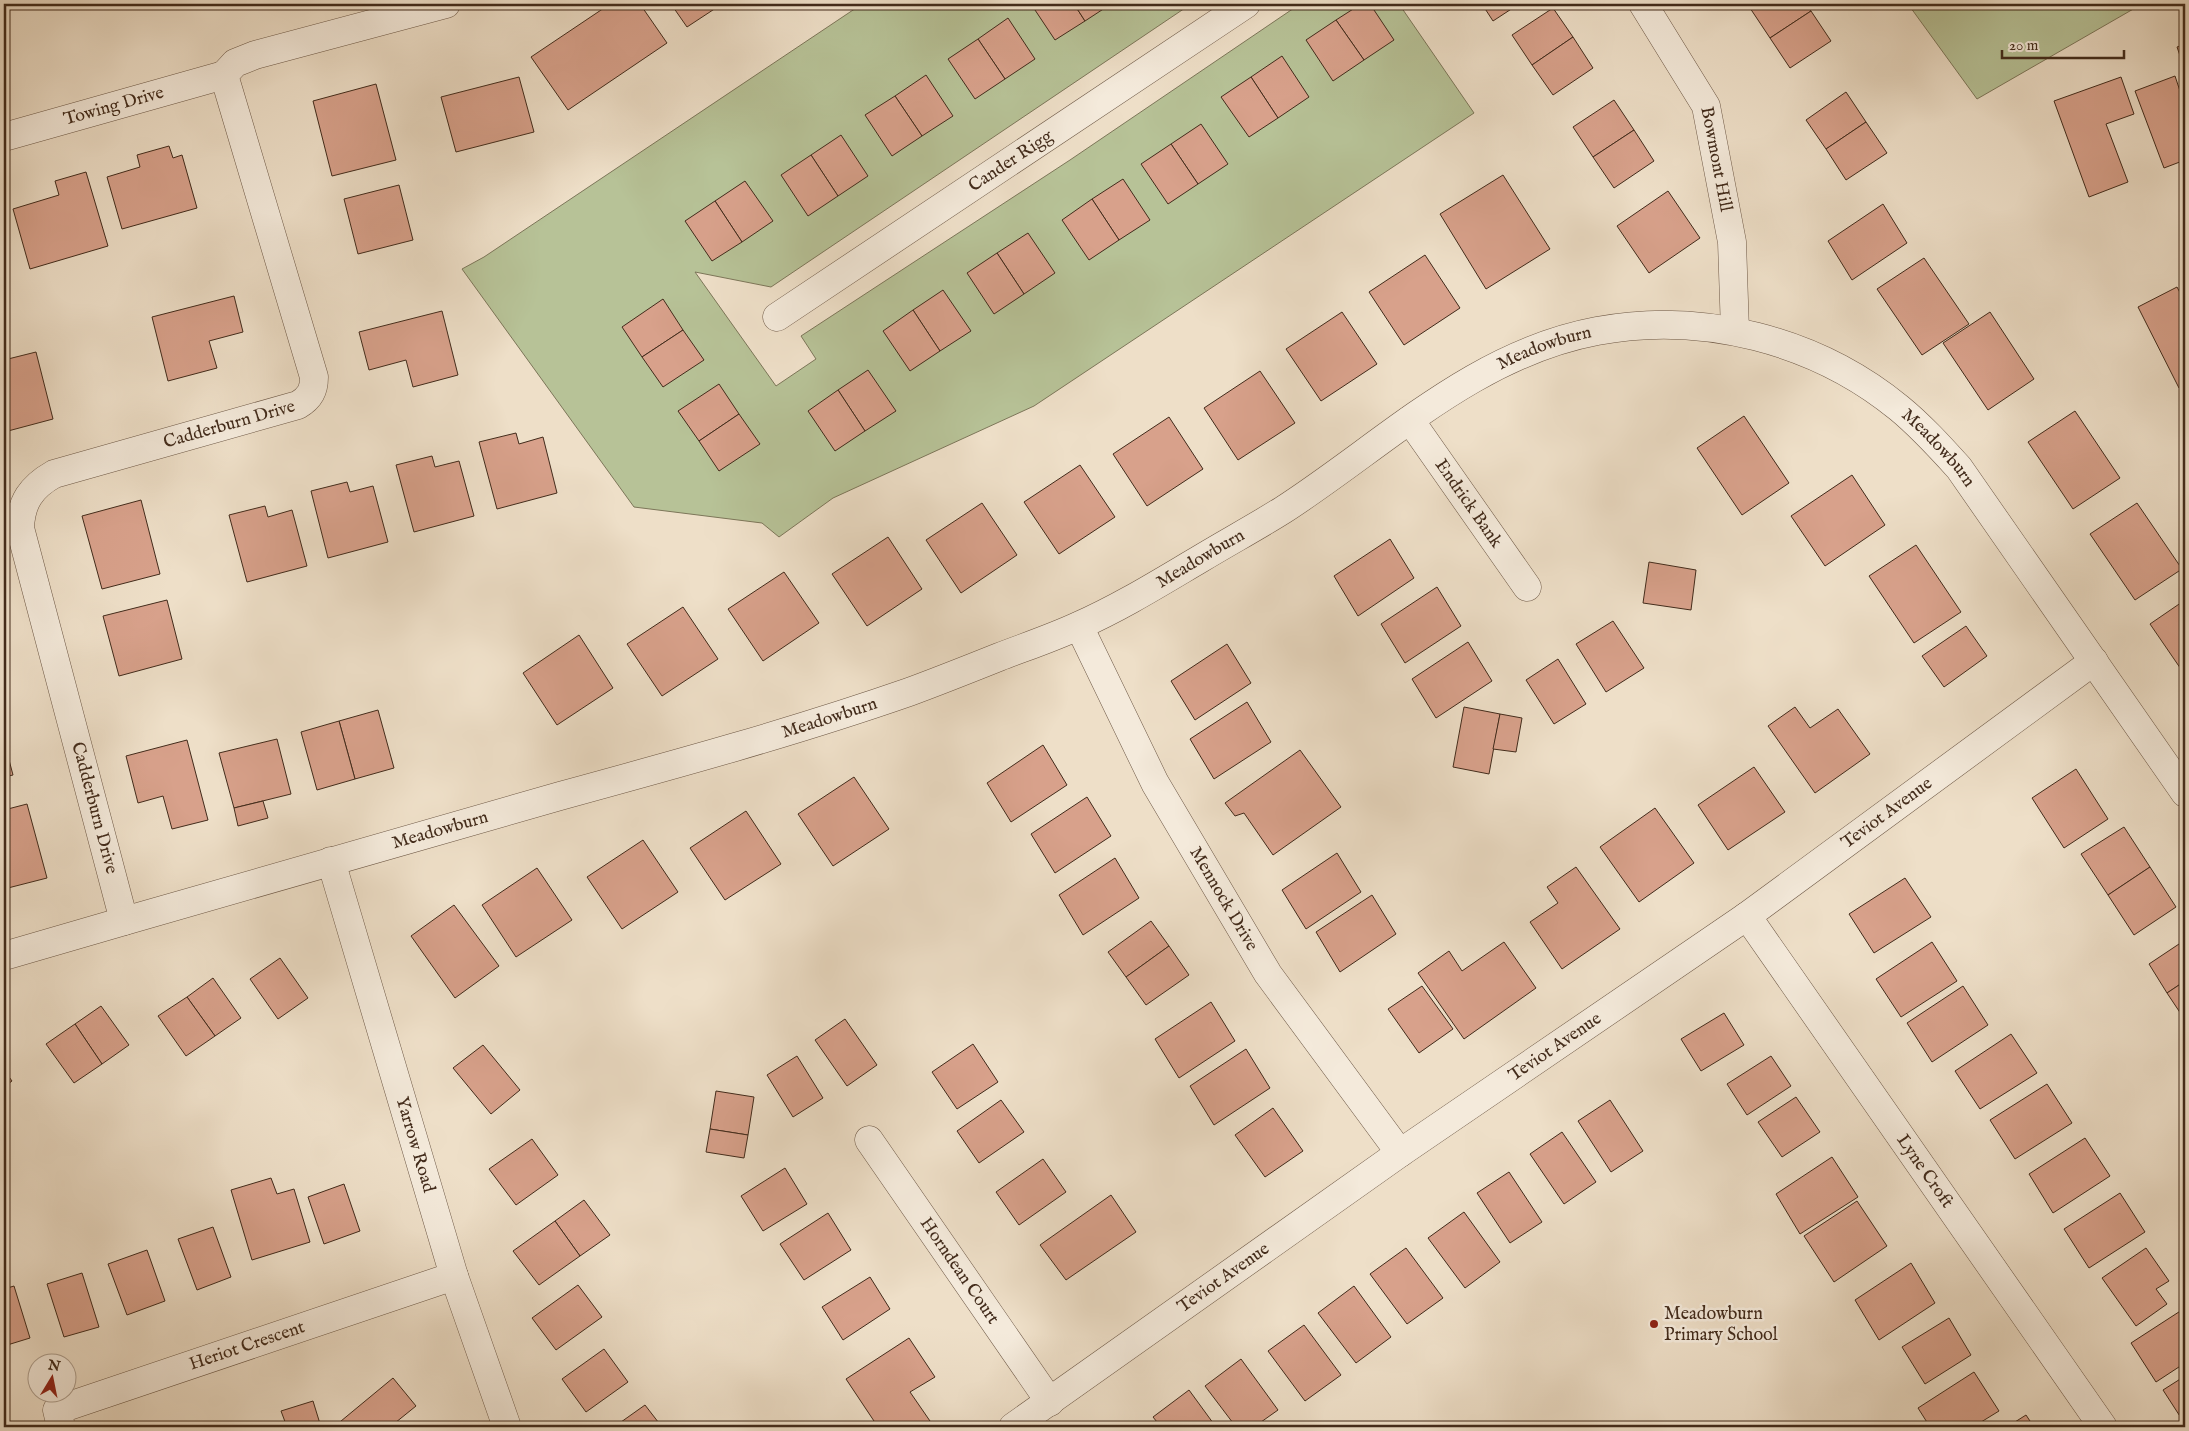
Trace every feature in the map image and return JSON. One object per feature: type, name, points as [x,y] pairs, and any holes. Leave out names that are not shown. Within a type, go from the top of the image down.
[{"type":"street","points":[[224,75],[235,63],[255,55],[446,4]]},
{"type":"street","name":"Cander Rigg","points":[[777,317],[1246,4]]},
{"type":"street","name":"Bowmont Hill","points":[[1643,4],[1706,106],[1732,242],[1735,331]]},
{"type":"street","name":"Towing Drive","points":[[4,136],[224,75]]},
{"type":"street","name":"Cadderburn Drive","points":[[124,921],[20,528],[21,513],[26,500],[34,488],[54,474],[298,405],[310,395],[314,387],[314,377],[224,75]]},
{"type":"street","name":"Meadowburn","points":[[4,956],[331,861],[754,742],[911,691],[1079,626],[1140,594],[1284,510],[1473,377],[1513,357],[1555,341],[1599,330],[1644,325],[1690,325],[1735,331],[1778,342],[1820,359],[1852,375],[1896,405],[1930,435],[1960,468],[2185,793]]},
{"type":"street","name":"Endrick Bank","points":[[1410,420],[1527,587]]},
{"type":"street","name":"Mennock Drive","points":[[1079,626],[1155,783],[1268,974],[1400,1153]]},
{"type":"street","name":"Teviot Avenue","points":[[1013,1427],[1400,1153],[1747,916],[2094,661]]},
{"type":"street","name":"Yarrow Road","points":[[331,861],[454,1276],[507,1427]]},
{"type":"street","name":"Lyne Croft","points":[[1747,916],[2103,1427]]},
{"type":"street","name":"Horndean Court","points":[[869,1140],[1050,1402]]},
{"type":"street","name":"Heriot Crescent","points":[[61,1427],[57,1410],[454,1276]]},
{"type":"green space","points":[[862,4],[1191,4],[771,287],[695,272],[776,386],[816,359],[801,336],[1070,160],[1300,4],[1399,4],[1474,113],[1034,406],[833,498],[779,537],[762,523],[634,507],[462,269],[484,257]]},
{"type":"green space","points":[[1908,4],[2142,4],[1977,99]]},
{"type":"building","points":[[610,4],[640,4],[667,43],[568,110],[531,57]]},
{"type":"building","points":[[671,4],[722,4],[687,27]]},
{"type":"building","points":[[1031,4],[1074,4],[1085,21],[1055,40]]},
{"type":"building","points":[[1074,4],[1111,4],[1085,21]]},
{"type":"building","points":[[1361,4],[1370,4],[1394,40],[1364,60],[1336,20]]},
{"type":"building","points":[[1482,4],[1519,4],[1493,21]]},
{"type":"building","points":[[1756,4],[1806,4],[1811,11],[1770,38],[1750,8]]},
{"type":"building","points":[[1553,8],[1573,37],[1532,65],[1512,35]]},
{"type":"building","points":[[1811,11],[1831,41],[1790,68],[1770,38]]},
{"type":"building","points":[[1008,18],[1035,59],[1005,79],[978,39]]},
{"type":"building","points":[[1336,20],[1364,60],[1333,81],[1306,40]]},
{"type":"building","points":[[1573,37],[1593,68],[1553,95],[1532,65]]},
{"type":"building","points":[[978,39],[1005,79],[975,99],[948,59]]},
{"type":"building","points":[[2185,44],[2185,70],[2177,47]]},
{"type":"building","points":[[1282,56],[1309,97],[1278,118],[1251,77]]},
{"type":"building","points":[[926,75],[953,116],[922,136],[895,96]]},
{"type":"building","points":[[2175,76],[2180,91],[2185,91],[2185,160],[2164,168],[2135,91]]},
{"type":"building","points":[[519,77],[534,132],[456,152],[441,97]]},
{"type":"building","points":[[1251,77],[1278,118],[1249,137],[1221,97]]},
{"type":"building","points":[[2121,77],[2134,114],[2106,124],[2128,182],[2089,197],[2054,101]]},
{"type":"building","points":[[376,84],[396,160],[332,176],[313,101]]},
{"type":"building","points":[[1846,92],[1866,122],[1826,149],[1806,120]]},
{"type":"building","points":[[895,96],[922,136],[892,156],[865,115]]},
{"type":"building","points":[[1614,100],[1634,130],[1593,157],[1573,127]]},
{"type":"building","points":[[1866,122],[1887,153],[1846,180],[1826,149]]},
{"type":"building","points":[[1201,124],[1228,164],[1198,184],[1171,144]]},
{"type":"building","points":[[1634,130],[1654,161],[1614,188],[1593,157]]},
{"type":"building","points":[[841,135],[868,176],[838,196],[811,155]]},
{"type":"building","points":[[1171,144],[1198,184],[1168,204],[1141,164]]},
{"type":"building","points":[[169,146],[173,158],[182,155],[197,208],[122,229],[107,177],[140,167],[137,155]]},
{"type":"building","points":[[811,155],[838,196],[808,216],[781,175]]},
{"type":"building","points":[[86,172],[108,246],[30,269],[13,209],[59,195],[55,181]]},
{"type":"building","points":[[1503,175],[1550,249],[1486,289],[1440,214]]},
{"type":"building","points":[[1123,179],[1150,220],[1119,240],[1092,199]]},
{"type":"building","points":[[745,181],[773,221],[742,242],[715,201]]},
{"type":"building","points":[[399,185],[413,240],[358,254],[344,199]]},
{"type":"building","points":[[1668,191],[1700,238],[1649,273],[1617,226]]},
{"type":"building","points":[[1092,199],[1119,240],[1089,260],[1062,220]]},
{"type":"building","points":[[715,201],[742,242],[712,261],[685,221]]},
{"type":"building","points":[[1883,204],[1907,243],[1852,280],[1828,241]]},
{"type":"building","points":[[1028,233],[1055,273],[1024,294],[997,253]]},
{"type":"building","points":[[997,253],[1024,294],[994,314],[967,273]]},
{"type":"building","points":[[1425,255],[1460,308],[1404,345],[1369,292]]},
{"type":"building","points":[[1924,258],[1969,324],[1922,355],[1877,289]]},
{"type":"building","points":[[2177,287],[2185,302],[2185,384],[2179,388],[2138,307]]},
{"type":"building","points":[[943,290],[971,331],[940,351],[913,310]]},
{"type":"building","points":[[234,296],[243,332],[209,341],[217,368],[168,381],[152,317]]},
{"type":"building","points":[[663,299],[683,330],[642,357],[622,327]]},
{"type":"building","points":[[913,310],[940,351],[910,371],[883,331]]},
{"type":"building","points":[[442,311],[458,375],[413,387],[406,360],[369,370],[359,332]]},
{"type":"building","points":[[1342,312],[1377,364],[1321,401],[1286,349]]},
{"type":"building","points":[[1990,312],[2034,379],[1988,410],[1943,343]]},
{"type":"building","points":[[683,330],[704,360],[663,387],[642,357]]},
{"type":"building","points":[[36,352],[53,419],[8,431],[4,416],[4,360]]},
{"type":"building","points":[[868,370],[896,411],[865,431],[838,390]]},
{"type":"building","points":[[1260,371],[1295,423],[1238,460],[1204,408]]},
{"type":"building","points":[[719,384],[739,414],[699,441],[678,411]]},
{"type":"building","points":[[838,390],[865,431],[835,451],[808,411]]},
{"type":"building","points":[[2075,411],[2120,478],[2073,509],[2028,442]]},
{"type":"building","points":[[739,414],[760,444],[719,471],[699,441]]},
{"type":"building","points":[[1744,416],[1789,483],[1742,515],[1697,448]]},
{"type":"building","points":[[1169,417],[1203,469],[1147,506],[1113,454]]},
{"type":"building","points":[[516,433],[519,444],[543,437],[557,493],[497,509],[479,442]]},
{"type":"building","points":[[432,456],[435,467],[459,461],[474,516],[414,532],[396,465]]},
{"type":"building","points":[[1080,465],[1115,517],[1059,554],[1024,502]]},
{"type":"building","points":[[1852,475],[1885,525],[1825,566],[1791,516]]},
{"type":"building","points":[[347,482],[350,492],[373,486],[388,542],[328,558],[311,491]]},
{"type":"building","points":[[141,500],[160,574],[102,589],[82,516]]},
{"type":"building","points":[[982,503],[1017,555],[961,593],[926,540]]},
{"type":"building","points":[[2137,503],[2182,569],[2135,600],[2090,534]]},
{"type":"building","points":[[265,506],[268,517],[292,510],[307,566],[247,582],[229,515]]},
{"type":"building","points":[[888,537],[922,589],[867,626],[832,574]]},
{"type":"building","points":[[1390,539],[1414,578],[1358,616],[1334,576]]},
{"type":"building","points":[[1916,545],[1961,612],[1914,643],[1869,576]]},
{"type":"building","points":[[1649,562],[1696,570],[1691,610],[1643,603]]},
{"type":"building","points":[[784,572],[819,623],[763,661],[728,609]]},
{"type":"building","points":[[1437,587],[1461,626],[1405,663],[1381,624]]},
{"type":"building","points":[[167,600],[182,659],[119,676],[103,616]]},
{"type":"building","points":[[2185,600],[2185,675],[2150,624]]},
{"type":"building","points":[[683,607],[718,659],[662,696],[627,644]]},
{"type":"building","points":[[1613,621],[1644,668],[1606,692],[1576,644]]},
{"type":"building","points":[[1966,626],[1987,656],[1944,687],[1922,656]]},
{"type":"building","points":[[579,635],[613,688],[557,725],[523,673]]},
{"type":"building","points":[[1468,642],[1492,681],[1436,718],[1412,679]]},
{"type":"building","points":[[1227,644],[1251,683],[1195,720],[1171,681]]},
{"type":"building","points":[[1558,659],[1586,704],[1554,724],[1526,680]]},
{"type":"building","points":[[1247,702],[1271,742],[1214,779],[1190,739]]},
{"type":"building","points":[[1464,707],[1500,714],[1489,774],[1453,767]]},
{"type":"building","points":[[1795,707],[1810,728],[1838,709],[1870,754],[1815,793],[1768,726]]},
{"type":"building","points":[[378,710],[394,768],[355,779],[339,721]]},
{"type":"building","points":[[1500,714],[1522,718],[1516,752],[1493,749]]},
{"type":"building","points":[[339,721],[355,779],[317,790],[301,732]]},
{"type":"building","points":[[277,739],[291,794],[234,808],[219,753]]},
{"type":"building","points":[[187,740],[208,820],[172,829],[163,796],[138,803],[126,756]]},
{"type":"building","points":[[4,741],[13,775],[4,777]]},
{"type":"building","points":[[1043,745],[1067,785],[1011,822],[987,783]]},
{"type":"building","points":[[1300,750],[1341,807],[1273,855],[1244,813],[1235,816],[1225,803]]},
{"type":"building","points":[[1754,767],[1785,812],[1728,850],[1698,805]]},
{"type":"building","points":[[2076,769],[2108,819],[2064,848],[2032,798]]},
{"type":"building","points":[[854,777],[889,829],[833,866],[798,814]]},
{"type":"building","points":[[1087,797],[1111,836],[1055,873],[1031,834]]},
{"type":"building","points":[[263,801],[268,818],[238,826],[234,808]]},
{"type":"building","points":[[27,804],[47,878],[4,889],[4,810]]},
{"type":"building","points":[[1655,808],[1694,863],[1639,902],[1600,847]]},
{"type":"building","points":[[746,811],[781,864],[725,900],[690,848]]},
{"type":"building","points":[[2124,827],[2150,867],[2108,895],[2081,854]]},
{"type":"building","points":[[643,840],[678,892],[622,929],[587,877]]},
{"type":"building","points":[[1337,853],[1361,892],[1306,929],[1282,890]]},
{"type":"building","points":[[1115,858],[1139,898],[1083,935],[1059,895]]},
{"type":"building","points":[[1576,867],[1620,929],[1562,969],[1530,922],[1558,903],[1547,887]]},
{"type":"building","points":[[2150,867],[2176,907],[2134,935],[2108,895]]},
{"type":"building","points":[[537,868],[572,920],[516,957],[482,905]]},
{"type":"building","points":[[1905,878],[1931,917],[1874,953],[1849,914]]},
{"type":"building","points":[[1372,895],[1396,934],[1340,972],[1316,932]]},
{"type":"building","points":[[454,905],[499,966],[455,998],[411,936]]},
{"type":"building","points":[[1151,921],[1169,946],[1126,977],[1108,952]]},
{"type":"building","points":[[2185,940],[2185,981],[2167,993],[2149,964]]},
{"type":"building","points":[[1504,942],[1536,988],[1464,1039],[1418,973],[1449,951],[1462,971]]},
{"type":"building","points":[[1932,942],[1957,981],[1901,1017],[1876,979]]},
{"type":"building","points":[[1169,946],[1189,975],[1146,1005],[1126,977]]},
{"type":"building","points":[[280,958],[308,998],[278,1019],[250,979]]},
{"type":"building","points":[[213,978],[241,1018],[215,1036],[187,997]]},
{"type":"building","points":[[2185,981],[2185,1020],[2167,993]]},
{"type":"building","points":[[1422,986],[1453,1029],[1419,1053],[1388,1009]]},
{"type":"building","points":[[1963,986],[1988,1025],[1932,1062],[1907,1023]]},
{"type":"building","points":[[187,997],[215,1036],[186,1056],[158,1016]]},
{"type":"building","points":[[1211,1002],[1235,1041],[1179,1078],[1155,1039]]},
{"type":"building","points":[[101,1006],[129,1045],[102,1064],[75,1024]]},
{"type":"building","points":[[1724,1013],[1744,1045],[1701,1071],[1681,1039]]},
{"type":"building","points":[[845,1019],[877,1065],[847,1086],[815,1040]]},
{"type":"building","points":[[75,1024],[102,1064],[74,1083],[46,1044]]},
{"type":"building","points":[[2011,1034],[2037,1073],[1980,1109],[1955,1071]]},
{"type":"building","points":[[973,1044],[998,1082],[957,1109],[932,1072]]},
{"type":"building","points":[[483,1045],[520,1090],[491,1114],[453,1068]]},
{"type":"building","points":[[1246,1049],[1270,1088],[1214,1125],[1190,1086]]},
{"type":"building","points":[[797,1056],[823,1098],[793,1117],[767,1075]]},
{"type":"building","points":[[1771,1056],[1791,1086],[1747,1115],[1727,1084]]},
{"type":"building","points":[[4,1070],[12,1081],[4,1087]]},
{"type":"building","points":[[2047,1084],[2072,1123],[2015,1159],[1990,1120]]},
{"type":"building","points":[[716,1091],[754,1097],[748,1135],[710,1129]]},
{"type":"building","points":[[1796,1097],[1820,1132],[1782,1157],[1758,1122]]},
{"type":"building","points":[[1001,1100],[1024,1132],[979,1163],[957,1131]]},
{"type":"building","points":[[1610,1100],[1643,1151],[1611,1172],[1578,1121]]},
{"type":"building","points":[[1273,1108],[1303,1151],[1265,1177],[1235,1135]]},
{"type":"building","points":[[710,1129],[748,1135],[744,1158],[706,1152]]},
{"type":"building","points":[[1562,1132],[1596,1182],[1564,1204],[1530,1154]]},
{"type":"building","points":[[2085,1138],[2110,1176],[2053,1213],[2029,1174]]},
{"type":"building","points":[[532,1139],[558,1175],[516,1205],[489,1169]]},
{"type":"building","points":[[1832,1157],[1858,1197],[1800,1234],[1776,1194]]},
{"type":"building","points":[[1043,1159],[1066,1192],[1019,1225],[996,1192]]},
{"type":"building","points":[[785,1168],[807,1204],[763,1231],[741,1196]]},
{"type":"building","points":[[1509,1172],[1542,1222],[1510,1243],[1477,1193]]},
{"type":"building","points":[[271,1178],[277,1194],[294,1189],[310,1242],[252,1260],[231,1190]]},
{"type":"building","points":[[344,1184],[360,1231],[324,1244],[308,1197]]},
{"type":"building","points":[[2120,1193],[2145,1232],[2089,1268],[2064,1229]]},
{"type":"building","points":[[1111,1195],[1136,1232],[1066,1280],[1040,1245]]},
{"type":"building","points":[[584,1200],[610,1235],[580,1256],[555,1221]]},
{"type":"building","points":[[1857,1201],[1887,1246],[1834,1282],[1804,1236]]},
{"type":"building","points":[[1464,1212],[1500,1262],[1465,1288],[1428,1238]]},
{"type":"building","points":[[828,1213],[851,1250],[804,1280],[780,1244]]},
{"type":"building","points":[[555,1221],[580,1256],[539,1285],[513,1251]]},
{"type":"building","points":[[213,1227],[231,1277],[197,1290],[178,1239]]},
{"type":"building","points":[[1406,1248],[1443,1298],[1407,1324],[1370,1274]]},
{"type":"building","points":[[2146,1248],[2169,1281],[2156,1289],[2167,1304],[2136,1326],[2102,1278]]},
{"type":"building","points":[[147,1250],[165,1301],[127,1315],[108,1264]]},
{"type":"building","points":[[1911,1263],[1935,1303],[1879,1340],[1855,1300]]},
{"type":"building","points":[[82,1273],[99,1327],[64,1337],[47,1284]]},
{"type":"building","points":[[870,1277],[890,1309],[843,1340],[822,1307]]},
{"type":"building","points":[[578,1285],[602,1317],[556,1350],[532,1318]]},
{"type":"building","points":[[14,1286],[30,1338],[4,1346],[4,1289]]},
{"type":"building","points":[[1354,1286],[1391,1337],[1356,1363],[1318,1313]]},
{"type":"building","points":[[2185,1308],[2185,1363],[2156,1382],[2131,1343]]},
{"type":"building","points":[[1949,1318],[1971,1355],[1925,1384],[1902,1347]]},
{"type":"building","points":[[1304,1325],[1341,1375],[1305,1401],[1268,1351]]},
{"type":"building","points":[[909,1338],[935,1377],[910,1392],[930,1421],[921,1427],[878,1427],[846,1379]]},
{"type":"building","points":[[604,1349],[628,1382],[586,1412],[562,1379]]},
{"type":"building","points":[[1241,1359],[1278,1410],[1254,1427],[1236,1427],[1205,1386]]},
{"type":"building","points":[[1974,1372],[1999,1411],[1973,1427],[1930,1427],[1918,1408]]},
{"type":"building","points":[[2185,1376],[2185,1424],[2163,1390]]},
{"type":"building","points":[[393,1378],[416,1406],[390,1427],[335,1426]]},
{"type":"building","points":[[1189,1390],[1216,1427],[1161,1427],[1153,1417]]},
{"type":"building","points":[[313,1401],[321,1427],[287,1427],[281,1411]]},
{"type":"building","points":[[645,1405],[662,1427],[614,1427]]},
{"type":"building","points":[[2026,1415],[2034,1427],[2007,1427]]},
{"type":"place","name":"Meadowburn Primary School","points":[[1654,1324]]}]
